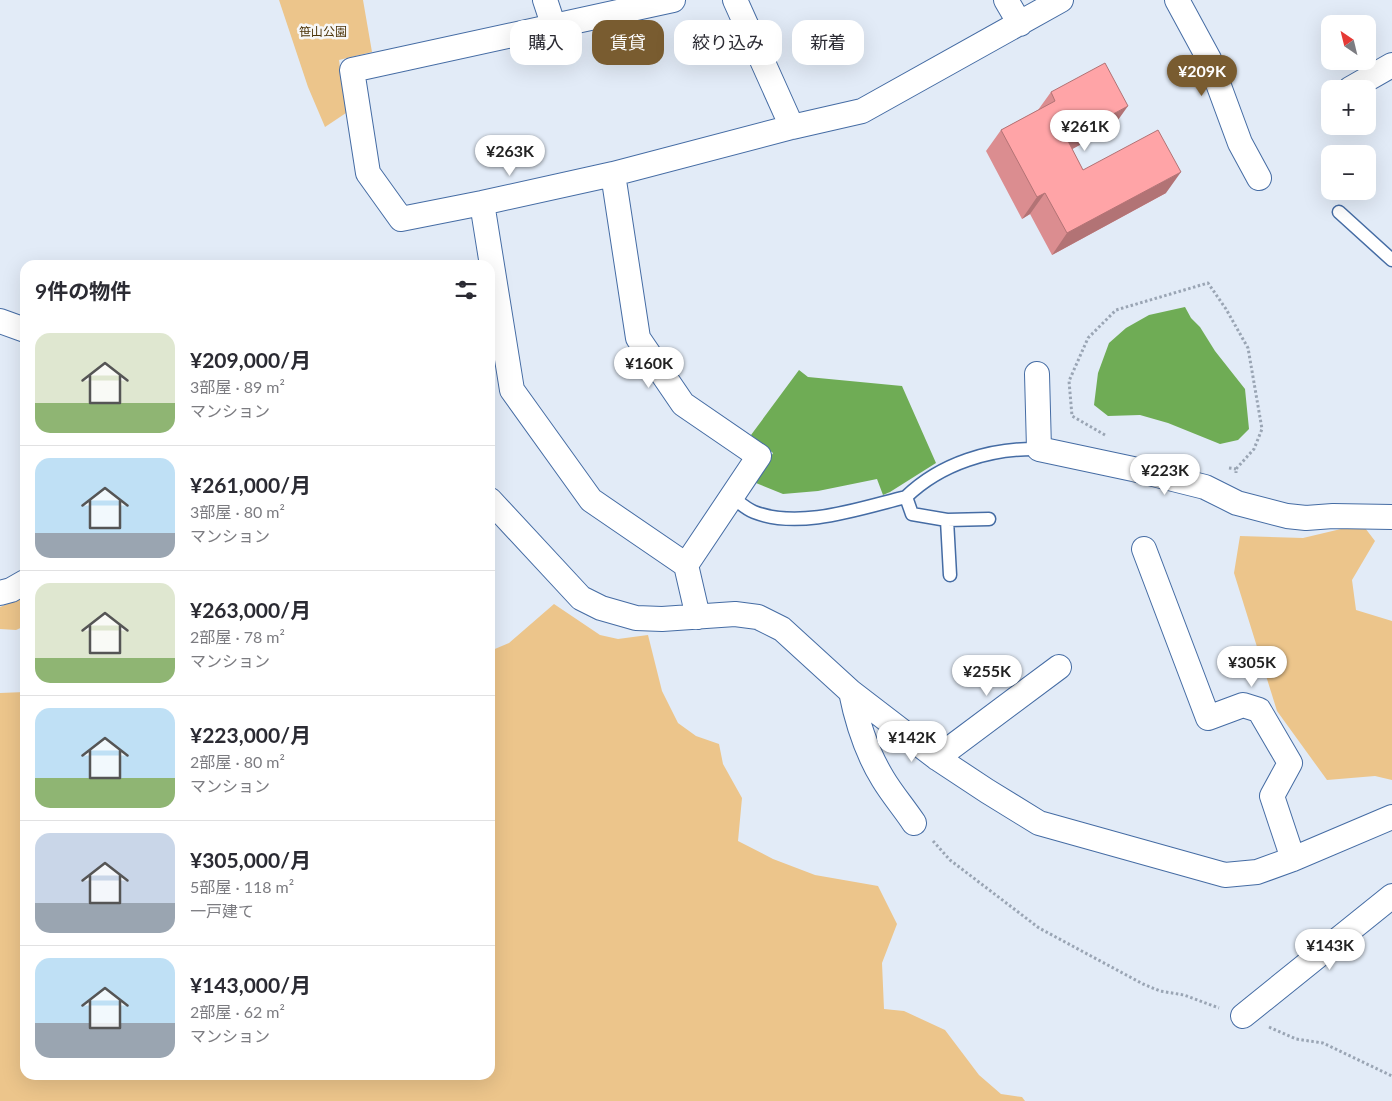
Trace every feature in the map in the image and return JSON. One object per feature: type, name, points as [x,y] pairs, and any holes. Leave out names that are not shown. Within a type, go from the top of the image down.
[{"type":"street","points":[[545,0],[552,20]]},
{"type":"street","points":[[582,21],[673,0]]},
{"type":"street","points":[[735,0],[792,127]]},
{"type":"street","points":[[1006,0],[1020,24]]},
{"type":"street","points":[[510,36],[352,70],[368,173],[401,219],[482,204],[613,174],[792,127],[862,111],[1061,0]]},
{"type":"street","points":[[1176,0],[1209,59],[1240,143],[1259,178]]},
{"type":"street","points":[[1366,80],[1392,65]]},
{"type":"street","points":[[613,174],[638,338],[683,404],[759,456],[686,565]]},
{"type":"street","points":[[482,204],[491,260]]},
{"type":"street","points":[[495,285],[512,390],[591,500],[686,565],[698,617]]},
{"type":"street","points":[[0,321],[20,328]]},
{"type":"street","points":[[1037,374],[1039,450],[1133,469],[1205,487],[1237,504],[1287,516],[1306,518],[1333,516],[1392,517]]},
{"type":"street","points":[[495,505],[581,598],[601,608],[636,618],[662,619],[735,614],[758,617],[782,629],[852,692],[937,758],[1039,823],[1225,875],[1256,872],[1293,859],[1392,817]]},
{"type":"street","points":[[1144,549],[1208,718],[1243,705],[1260,710],[1290,763],[1272,796],[1293,859]]},
{"type":"street","points":[[0,593],[20,584]]},
{"type":"street","points":[[937,758],[1060,667]]},
{"type":"street","points":[[852,692],[856,713],[870,754],[882,778],[914,823]]},
{"type":"street","points":[[1243,1016],[1392,896]]},
{"type":"lane","points":[[1339,212],[1392,260]]},
{"type":"lane","points":[[732,497],[753,512],[785,519],[843,513],[906,497],[917,487],[945,469],[989,453],[1017,449],[1039,450]]},
{"type":"lane","points":[[906,497],[912,514],[947,520],[989,519]]},
{"type":"lane","points":[[947,520],[950,575]]},
{"type":"path","points":[[1109,438],[1072,416],[1069,380],[1088,338],[1116,310],[1208,283],[1226,309],[1248,348],[1262,429],[1254,449],[1236,469],[1237,504]]},
{"type":"path","points":[[1226,468],[1236,469]]},
{"type":"path","points":[[914,823],[920,823],[936,846],[950,860],[1039,928],[1143,984],[1160,991],[1184,994],[1243,1016],[1296,1039],[1323,1043],[1392,1076]]},
{"type":"green space","name":"笹山公園","points":[[279,0],[363,0],[372,52],[339,60],[346,113],[325,127],[308,87]]},
{"type":"green space","points":[[1362,524],[1375,541],[1352,580],[1356,610],[1392,621],[1392,780],[1375,776],[1327,780],[1277,711],[1234,573],[1240,536],[1303,538]]},
{"type":"green space","points":[[20,599],[20,628],[16,630],[0,629],[0,607]]},
{"type":"green space","points":[[554,604],[600,635],[618,639],[648,635],[662,691],[678,723],[696,736],[719,744],[723,764],[742,798],[738,841],[773,859],[815,875],[878,886],[897,924],[882,963],[884,1009],[904,1011],[945,1030],[979,1075],[1001,1094],[1022,1097],[1025,1101],[0,1101],[0,693],[20,692],[20,1080],[495,1080],[495,649],[509,643]]},
{"type":"shaded area","points":[[1185,307],[1215,351],[1245,389],[1249,429],[1238,440],[1220,444],[1168,423],[1140,415],[1108,416],[1094,405],[1098,373],[1109,343],[1126,328],[1149,315]]},
{"type":"shaded area","points":[[799,370],[808,377],[902,386],[936,463],[883,495],[877,479],[818,491],[783,494],[756,483],[773,453],[751,435]]},
{"type":"building","points":[[1105,63],[1128,106],[1067,139],[1083,170],[1158,130],[1181,172],[1067,233],[1045,193],[1037,197],[1001,130],[1055,101],[1051,92]]}]
